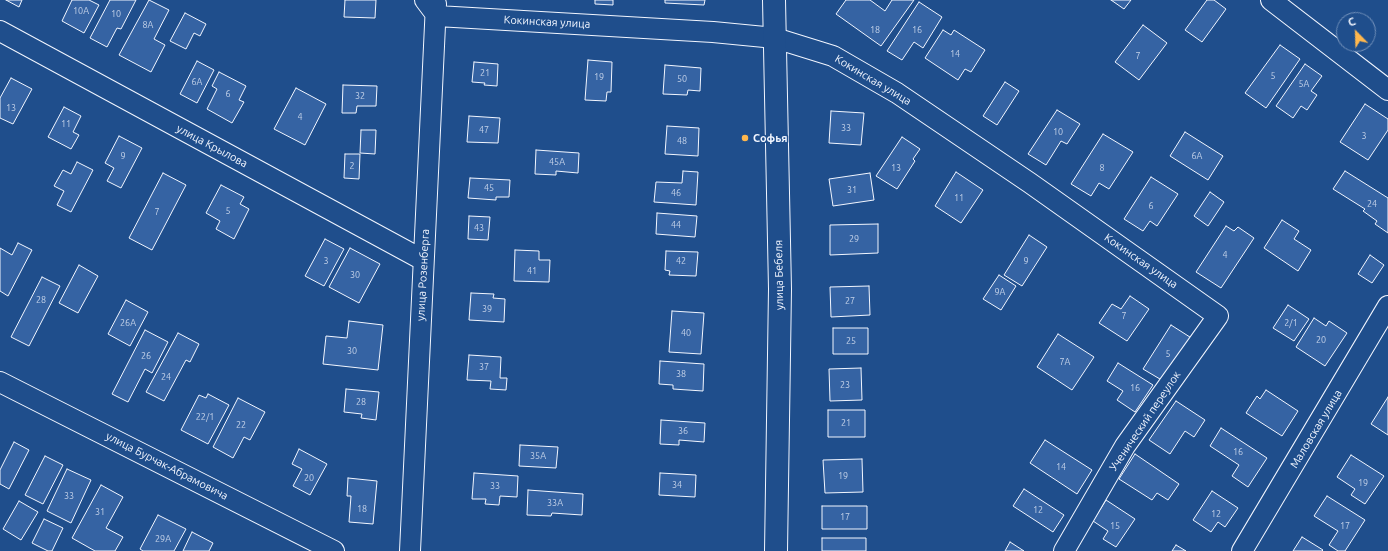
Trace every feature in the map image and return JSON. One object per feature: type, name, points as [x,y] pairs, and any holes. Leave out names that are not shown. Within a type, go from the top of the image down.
[{"type":"street","points":[[425,0],[436,8]]},
{"type":"street","name":"улица Бебеля","points":[[774,0],[780,289],[776,551]]},
{"type":"street","points":[[1271,0],[1388,90]]},
{"type":"street","name":"Кокинская улица","points":[[436,8],[775,38],[833,56],[897,94],[1030,183],[1218,316]]},
{"type":"street","name":"улица Розенберга","points":[[410,551],[436,8]]},
{"type":"street","name":"улица Крылова","points":[[0,31],[423,260]]},
{"type":"street","name":"Маловская улица","points":[[1242,551],[1388,306]]},
{"type":"street","name":"Ученический переулок","points":[[1064,551],[1125,446],[1218,316]]},
{"type":"street","name":"улица Бурчак-Абрамовича","points":[[0,382],[334,551]]},
{"type":"building","points":[[6,0],[22,0],[19,7]]},
{"type":"building","points":[[72,0],[89,0],[99,5],[84,33],[62,21]]},
{"type":"building","points":[[110,0],[136,0],[121,29],[117,28],[107,47],[90,38]]},
{"type":"building","points":[[149,0],[169,10],[154,39],[165,45],[151,72],[119,55]]},
{"type":"building","points":[[345,0],[376,0],[375,18],[344,17]]},
{"type":"building","points":[[595,0],[613,0],[613,5],[595,4]]},
{"type":"building","points":[[665,0],[705,0],[704,5],[665,3]]},
{"type":"building","points":[[846,0],[870,0],[885,11],[892,0],[914,0],[881,46],[836,14]]},
{"type":"building","points":[[1111,0],[1131,0],[1124,9]]},
{"type":"building","points":[[1207,0],[1214,0],[1226,9],[1202,42],[1185,30]]},
{"type":"building","points":[[919,2],[942,17],[923,48],[914,42],[902,60],[887,51]]},
{"type":"building","points":[[185,13],[206,24],[200,36],[194,33],[186,49],[170,41]]},
{"type":"building","points":[[1143,25],[1167,43],[1139,80],[1115,62]]},
{"type":"building","points":[[943,30],[951,35],[954,30],[985,50],[971,72],[965,69],[958,80],[925,58]]},
{"type":"building","points":[[1280,45],[1300,59],[1266,108],[1245,93]]},
{"type":"building","points":[[588,60],[612,62],[611,92],[607,92],[606,101],[585,100]]},
{"type":"building","points":[[197,61],[214,70],[197,103],[180,94]]},
{"type":"building","points":[[474,62],[498,64],[497,86],[472,82]]},
{"type":"building","points":[[1305,64],[1322,76],[1311,91],[1317,95],[1307,110],[1301,106],[1293,118],[1276,106]]},
{"type":"building","points":[[665,65],[701,68],[700,91],[688,90],[687,95],[663,94]]},
{"type":"building","points":[[219,72],[246,86],[239,100],[244,102],[232,123],[207,109],[217,89],[212,86]]},
{"type":"building","points":[[11,78],[32,89],[13,124],[0,118],[0,98]]},
{"type":"building","points":[[1005,82],[1019,91],[997,125],[983,116]]},
{"type":"building","points":[[343,85],[377,86],[376,106],[357,106],[356,113],[342,113]]},
{"type":"building","points":[[296,88],[326,104],[305,145],[274,129]]},
{"type":"building","points":[[1365,104],[1388,119],[1388,130],[1368,160],[1340,142]]},
{"type":"building","points":[[64,107],[81,116],[73,132],[79,135],[71,149],[48,137]]},
{"type":"building","points":[[1057,110],[1080,124],[1067,144],[1061,141],[1046,165],[1028,154]]},
{"type":"building","points":[[831,111],[864,113],[861,145],[829,143]]},
{"type":"building","points":[[469,116],[500,118],[498,143],[467,142]]},
{"type":"building","points":[[667,126],[699,128],[698,156],[665,154]]},
{"type":"building","points":[[361,130],[376,130],[375,154],[360,153]]},
{"type":"building","points":[[1185,132],[1223,156],[1208,180],[1170,156]]},
{"type":"building","points":[[1103,134],[1133,152],[1109,189],[1099,183],[1091,196],[1071,184]]},
{"type":"building","points":[[119,136],[142,148],[121,188],[107,181],[114,168],[105,163]]},
{"type":"building","points":[[902,137],[920,149],[913,159],[915,161],[897,189],[876,176]]},
{"type":"building","points":[[536,150],[579,153],[578,173],[556,171],[556,175],[535,174]]},
{"type":"building","points":[[345,154],[360,154],[359,179],[344,178]]},
{"type":"building","points":[[77,162],[93,170],[71,212],[57,205],[64,191],[54,186],[63,170],[71,174]]},
{"type":"building","points":[[683,171],[698,172],[696,205],[654,202],[656,182],[682,183]]},
{"type":"building","points":[[1345,171],[1388,198],[1388,233],[1375,224],[1377,221],[1363,211],[1365,209],[1333,189]]},
{"type":"building","points":[[956,172],[983,190],[961,223],[935,206]]},
{"type":"building","points":[[163,173],[186,185],[152,250],[129,238]]},
{"type":"building","points":[[870,173],[874,200],[833,206],[829,179]]},
{"type":"building","points":[[1151,177],[1178,194],[1157,226],[1150,221],[1143,231],[1124,219]]},
{"type":"building","points":[[470,178],[510,180],[509,197],[496,197],[496,200],[468,198]]},
{"type":"building","points":[[221,185],[244,197],[240,204],[249,209],[234,239],[216,229],[220,221],[206,213]]},
{"type":"building","points":[[1210,192],[1224,202],[1208,226],[1194,216]]},
{"type":"building","points":[[657,213],[697,216],[695,237],[656,234]]},
{"type":"building","points":[[469,216],[490,217],[488,240],[468,239]]},
{"type":"building","points":[[1282,220],[1299,231],[1294,239],[1311,250],[1298,271],[1264,248]]},
{"type":"building","points":[[878,224],[878,253],[830,255],[830,225]]},
{"type":"building","points":[[1226,226],[1234,231],[1238,227],[1254,238],[1221,288],[1196,272]]},
{"type":"building","points":[[1029,235],[1047,247],[1022,286],[1004,275]]},
{"type":"building","points":[[325,239],[344,249],[324,286],[305,276]]},
{"type":"building","points":[[18,243],[32,250],[8,296],[0,291],[0,248],[12,255]]},
{"type":"building","points":[[350,248],[380,264],[359,303],[329,287]]},
{"type":"building","points":[[515,250],[539,251],[539,260],[550,260],[549,282],[514,281]]},
{"type":"building","points":[[666,251],[698,252],[696,276],[669,275],[670,271],[665,270]]},
{"type":"building","points":[[1370,255],[1384,265],[1372,283],[1358,274]]},
{"type":"building","points":[[79,265],[98,276],[78,313],[59,303]]},
{"type":"building","points":[[999,275],[1016,286],[1001,310],[983,299]]},
{"type":"building","points":[[42,277],[60,286],[29,346],[11,337]]},
{"type":"building","points":[[869,286],[870,315],[831,317],[830,287]]},
{"type":"building","points":[[471,293],[494,294],[493,298],[505,299],[504,322],[469,320]]},
{"type":"building","points":[[1130,296],[1149,309],[1127,341],[1099,323],[1112,304],[1121,309]]},
{"type":"building","points":[[126,300],[148,312],[130,346],[108,334]]},
{"type":"building","points":[[1288,305],[1309,319],[1294,341],[1273,328]]},
{"type":"building","points":[[672,311],[704,313],[701,354],[669,352]]},
{"type":"building","points":[[1314,318],[1326,326],[1329,321],[1347,333],[1325,366],[1296,347]]},
{"type":"building","points":[[349,321],[383,325],[378,370],[323,364],[326,336],[347,338]]},
{"type":"building","points":[[1171,325],[1193,339],[1165,382],[1143,369]]},
{"type":"building","points":[[833,328],[868,328],[868,354],[833,354]]},
{"type":"building","points":[[145,330],[168,342],[152,373],[145,369],[128,402],[112,394]]},
{"type":"building","points":[[178,333],[199,344],[190,362],[186,360],[164,401],[146,392]]},
{"type":"building","points":[[1058,334],[1094,357],[1072,390],[1037,367]]},
{"type":"building","points":[[469,355],[501,357],[500,378],[507,378],[506,390],[490,389],[491,381],[467,380]]},
{"type":"building","points":[[660,361],[704,364],[703,391],[673,389],[673,385],[659,384]]},
{"type":"building","points":[[1118,363],[1153,385],[1135,412],[1117,400],[1123,391],[1107,381]]},
{"type":"building","points":[[861,368],[862,400],[830,401],[829,369]]},
{"type":"building","points":[[346,389],[379,392],[376,420],[361,418],[362,414],[344,412]]},
{"type":"building","points":[[1266,390],[1298,411],[1282,436],[1246,413],[1257,396],[1260,399]]},
{"type":"building","points":[[208,394],[229,405],[208,444],[181,430],[199,395],[206,398]]},
{"type":"building","points":[[1388,397],[1388,435],[1371,424]]},
{"type":"building","points":[[238,398],[265,412],[250,440],[244,437],[233,458],[213,447]]},
{"type":"building","points":[[1176,401],[1205,420],[1194,437],[1185,431],[1170,454],[1149,440]]},
{"type":"building","points":[[828,410],[865,410],[865,437],[828,437]]},
{"type":"building","points":[[661,420],[705,423],[704,442],[679,440],[679,445],[660,444]]},
{"type":"building","points":[[1221,428],[1267,458],[1248,487],[1232,476],[1239,465],[1210,446]]},
{"type":"building","points":[[1045,440],[1092,470],[1077,494],[1030,463]]},
{"type":"building","points":[[14,442],[29,450],[9,489],[0,484],[0,470]]},
{"type":"building","points":[[520,445],[558,447],[556,468],[519,466]]},
{"type":"building","points":[[299,449],[327,464],[310,495],[293,486],[302,469],[292,464]]},
{"type":"building","points":[[1135,454],[1179,484],[1168,500],[1157,493],[1152,500],[1119,479]]},
{"type":"building","points":[[1351,455],[1384,476],[1365,504],[1351,495],[1355,489],[1337,477]]},
{"type":"building","points":[[45,456],[63,465],[43,504],[25,495]]},
{"type":"building","points":[[862,459],[863,492],[825,493],[823,460]]},
{"type":"building","points":[[67,469],[91,480],[71,523],[47,511]]},
{"type":"building","points":[[474,473],[518,476],[517,497],[500,496],[499,505],[485,504],[486,499],[472,499]]},
{"type":"building","points":[[660,473],[696,475],[695,497],[659,495]]},
{"type":"building","points":[[348,478],[377,481],[373,524],[349,522],[351,496],[347,496]]},
{"type":"building","points":[[101,485],[123,497],[106,528],[123,537],[115,551],[95,551],[72,538]]},
{"type":"building","points":[[1024,489],[1064,515],[1053,532],[1013,506]]},
{"type":"building","points":[[528,490],[583,494],[582,515],[552,513],[551,516],[527,515]]},
{"type":"building","points":[[1212,491],[1238,508],[1225,527],[1218,522],[1211,532],[1193,520]]},
{"type":"building","points":[[1327,496],[1365,520],[1345,551],[1338,551],[1329,545],[1338,531],[1314,516]]},
{"type":"building","points":[[1106,500],[1135,519],[1116,547],[1103,539],[1108,531],[1093,521]]},
{"type":"building","points":[[19,501],[38,512],[21,540],[3,529]]},
{"type":"building","points":[[822,506],[867,506],[867,529],[822,529]]},
{"type":"building","points":[[158,515],[186,529],[174,551],[143,551],[140,549]]},
{"type":"building","points":[[44,519],[63,528],[52,551],[48,551],[32,543]]},
{"type":"building","points":[[192,532],[213,543],[209,551],[183,551]]},
{"type":"building","points":[[1302,537],[1323,550],[1293,551]]},
{"type":"building","points":[[822,538],[866,538],[866,551],[822,551]]},
{"type":"building","points":[[1010,542],[1024,551],[1005,551]]},
{"type":"building","points":[[1176,545],[1186,551],[1172,551]]},
{"type":"place","name":"Софья","points":[[745,138]]}]
